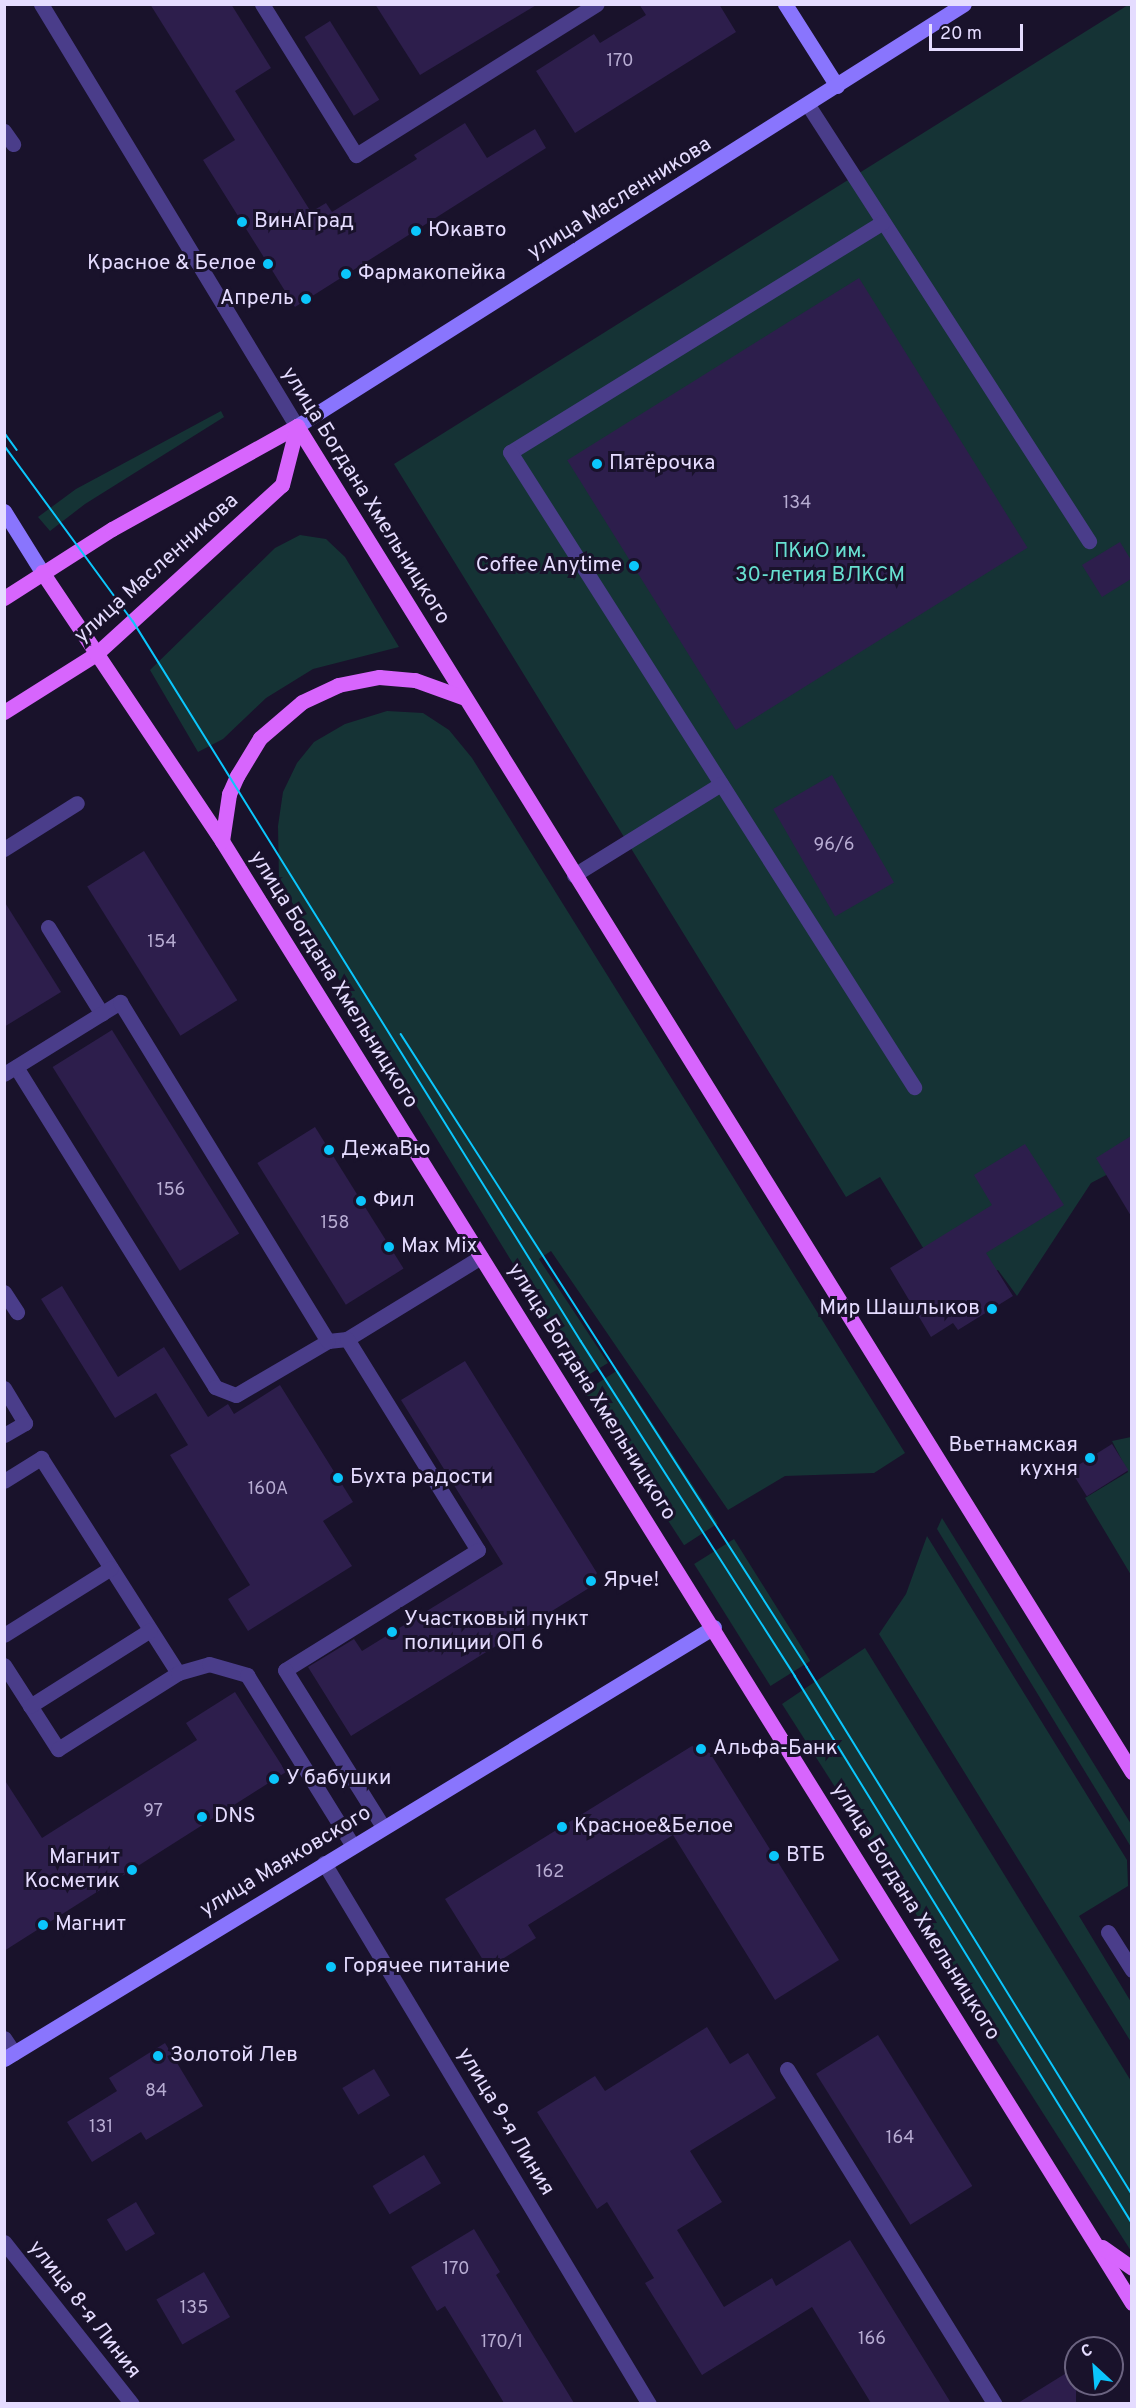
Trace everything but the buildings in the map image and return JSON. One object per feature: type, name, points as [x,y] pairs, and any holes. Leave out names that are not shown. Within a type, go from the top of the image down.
[{"type":"main road","points":[[785,4],[837,86]]},
{"type":"main road","name":"улица Масленникова","points":[[4,598],[42,572],[297,426],[808,105],[964,4]]},
{"type":"main road","name":"улица Масленникова","points":[[4,712],[96,654],[282,485],[297,426]]},
{"type":"main road","name":"улица Богдана Хмельницкого","points":[[297,426],[1131,1772]]},
{"type":"main road","name":"улица Богдана Хмельницкого","points":[[4,510],[96,654],[222,841],[714,1628],[1131,2303]]},
{"type":"main road","points":[[222,841],[229,794],[237,776],[260,738],[302,702],[338,685],[379,677],[416,680],[465,698]]},
{"type":"main road","name":"улица Маяковского","points":[[9,2056],[714,1628]]},
{"type":"main road","points":[[1089,2234],[1131,2268]]},
{"type":"street","name":"улица Богдана Хмельницкого","points":[[41,4],[297,426]]},
{"type":"street","points":[[262,4],[356,155],[596,5]]},
{"type":"street","points":[[808,105],[1089,541]]},
{"type":"street","points":[[883,222],[510,452],[915,1087]]},
{"type":"street","points":[[574,875],[721,784]]},
{"type":"street","points":[[4,849],[77,803]]},
{"type":"street","points":[[48,927],[102,1014]]},
{"type":"street","points":[[328,1341],[120,1002],[10,1071],[215,1387],[236,1395],[328,1341],[347,1340],[481,1257]]},
{"type":"street","points":[[4,1292],[17,1312]]},
{"type":"street","points":[[347,1340],[478,1550],[285,1670],[383,1827]]},
{"type":"street","points":[[4,1388],[26,1423],[4,1435]]},
{"type":"street","points":[[4,1481],[41,1458],[178,1674]]},
{"type":"street","points":[[4,1635],[111,1568]]},
{"type":"street","points":[[30,1706],[150,1630]]},
{"type":"street","points":[[4,1665],[58,1749],[178,1674],[209,1664],[247,1675],[353,1846]]},
{"type":"street","name":"улица 9-я Линия","points":[[324,1863],[649,2403]]},
{"type":"street","points":[[1108,1932],[1131,1970]]},
{"type":"street","points":[[4,2038],[9,2056]]},
{"type":"street","points":[[787,2068],[995,2403]]},
{"type":"street","name":"улица 8-я Линия","points":[[4,2242],[132,2403]]},
{"type":"green space","name":"ПКиО им. 30-летия ВЛКСМ","points":[[1131,5],[1131,1162],[1091,1183],[1017,1296],[998,1270],[953,1297],[880,1177],[846,1197],[394,464]]},
{"type":"green space","points":[[221,411],[224,417],[85,504],[50,531],[38,517],[76,489]]},
{"type":"green space","points":[[300,535],[326,539],[345,557],[399,647],[313,669],[266,698],[223,739],[198,752],[150,670],[275,548]]},
{"type":"green space","points":[[387,711],[423,713],[449,730],[472,758],[905,1453],[874,1473],[785,1476],[728,1510],[551,1251],[539,1259],[608,1363],[583,1378],[279,881],[278,826],[283,792],[297,763],[314,742],[345,724]]},
{"type":"green space","points":[[618,1370],[718,1523],[684,1545],[584,1392]]},
{"type":"green space","points":[[1132,1437],[1131,1575],[1085,1498],[1128,1472],[1112,1441]]},
{"type":"green space","points":[[942,1518],[1131,1824],[1131,1847],[937,1529]]},
{"type":"green space","points":[[927,1536],[1127,1860],[1128,1886],[1079,1916],[1131,2002],[1131,2042],[879,1634],[906,1594]]},
{"type":"green space","points":[[734,1539],[810,1661],[770,1686],[694,1564]]},
{"type":"green space","points":[[865,1648],[1131,2081],[1131,2251],[782,1704]]},
{"type":"tram line","points":[[4,432],[17,450]]},
{"type":"tram line","points":[[4,445],[133,621],[581,1341],[795,1676],[1132,2223]]},
{"type":"tram line","points":[[401,1034],[807,1667],[1132,2194]]},
{"type":"place","name":"ВинАГрад","points":[[242,222]]},
{"type":"place","name":"Юкавто","points":[[416,231]]},
{"type":"place","name":"Красное & Белое","points":[[268,264]]},
{"type":"place","name":"Фармакопейка","points":[[346,274]]},
{"type":"place","name":"Апрель","points":[[306,299]]},
{"type":"place","name":"Пятёрочка","points":[[597,464]]},
{"type":"place","name":"Coffee Anytime","points":[[634,566]]},
{"type":"place","name":"ДежаВю","points":[[329,1150]]},
{"type":"place","name":"Фил","points":[[361,1201]]},
{"type":"place","name":"Max Mix","points":[[389,1247]]},
{"type":"place","name":"Мир Шашлыков","points":[[992,1309]]},
{"type":"place","name":"Вьетнамская кухня","points":[[1090,1458]]},
{"type":"place","name":"Бухта радости","points":[[338,1478]]},
{"type":"place","name":"Ярче!","points":[[591,1581]]},
{"type":"place","name":"Участковый пункт полиции ОП 6","points":[[392,1632]]},
{"type":"place","name":"Альфа-Банк","points":[[701,1749]]},
{"type":"place","name":"У бабушки","points":[[274,1779]]},
{"type":"place","name":"DNS","points":[[202,1817]]},
{"type":"place","name":"Красное&Белое","points":[[562,1827]]},
{"type":"place","name":"ВТБ","points":[[774,1856]]},
{"type":"place","name":"Магнит Косметик","points":[[132,1870]]},
{"type":"place","name":"Магнит","points":[[43,1925]]},
{"type":"place","name":"Горячее питание","points":[[331,1967]]},
{"type":"place","name":"Золотой Лев","points":[[158,2056]]}]
